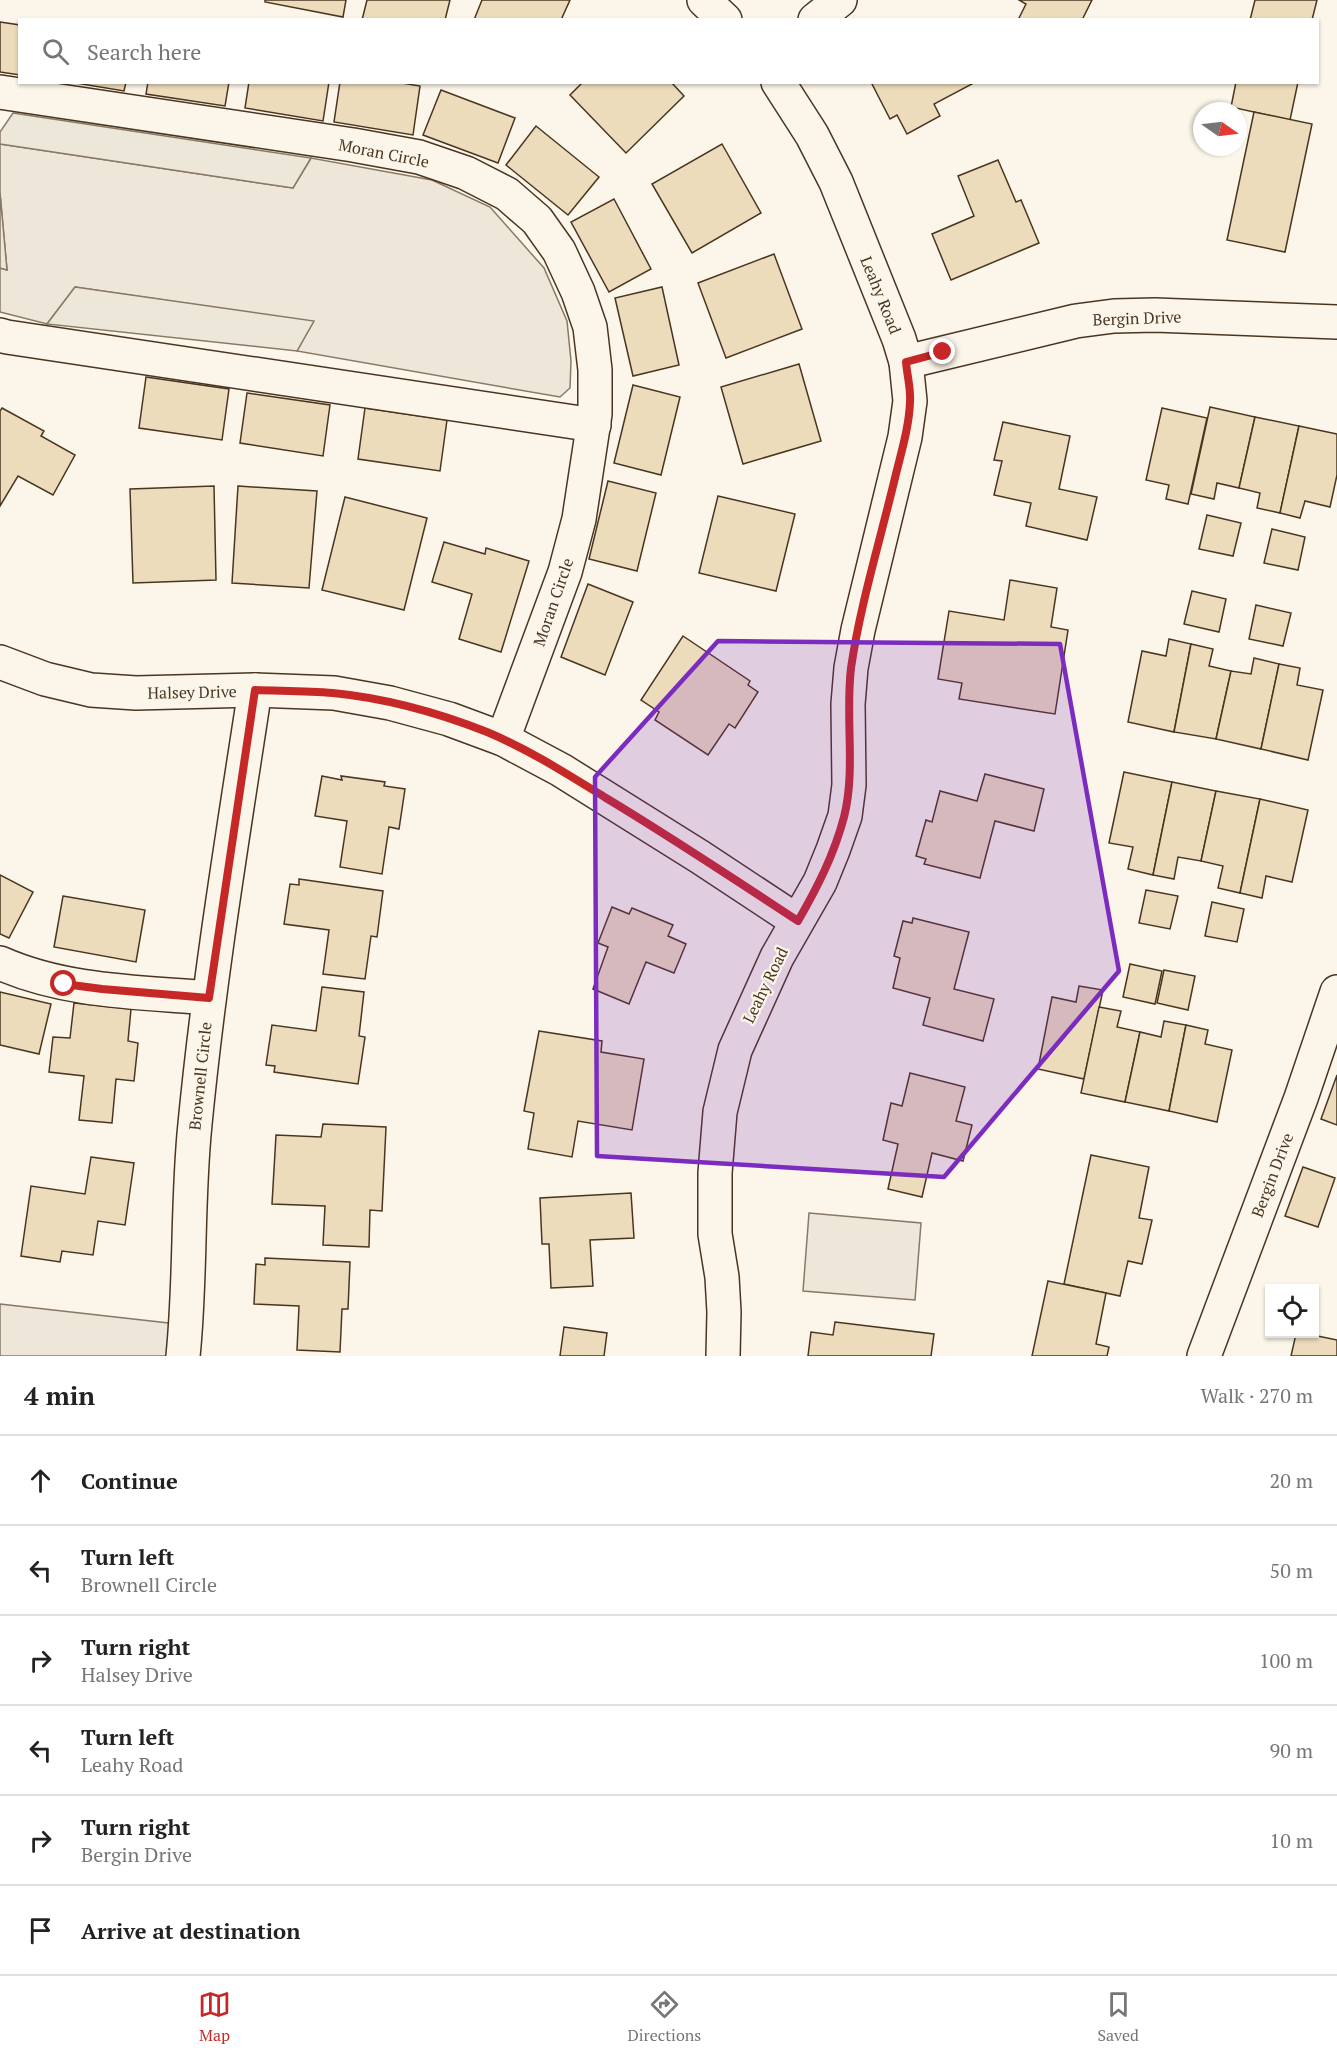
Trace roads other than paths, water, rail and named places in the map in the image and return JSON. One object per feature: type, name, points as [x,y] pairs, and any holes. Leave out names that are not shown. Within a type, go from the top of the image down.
[{"type":"street","points":[[704,0],[723,18]]},
{"type":"street","points":[[818,18],[840,0]]},
{"type":"street","name":"Leahy Road","points":[[723,1356],[722,1277],[715,1234],[715,1173],[720,1112],[735,1050],[777,957],[820,882],[845,816],[849,785],[848,704],[851,668],[858,630],[905,437],[910,401],[906,362],[836,182],[812,135],[779,84]]},
{"type":"street","name":"Moran Circle","points":[[0,92],[419,157],[466,173],[507,194],[537,220],[559,251],[578,292],[590,327],[595,370],[594,425],[579,519],[564,572],[503,739]]},
{"type":"street","name":"Bergin Drive","points":[[906,362],[1053,326],[1114,316],[1155,315],[1337,322]]},
{"type":"street","points":[[0,335],[594,425]]},
{"type":"street","name":"Halsey Drive","points":[[0,662],[45,679],[91,690],[135,693],[255,690],[334,693],[390,703],[449,719],[503,739],[561,770],[798,921]]},
{"type":"street","name":"Brownell Circle","points":[[183,1356],[191,1170],[209,998],[255,690]]},
{"type":"street","points":[[0,963],[24,974],[64,984],[209,998]]},
{"type":"street","name":"Bergin Drive","points":[[1204,1356],[1301,1098],[1337,992]]}]
